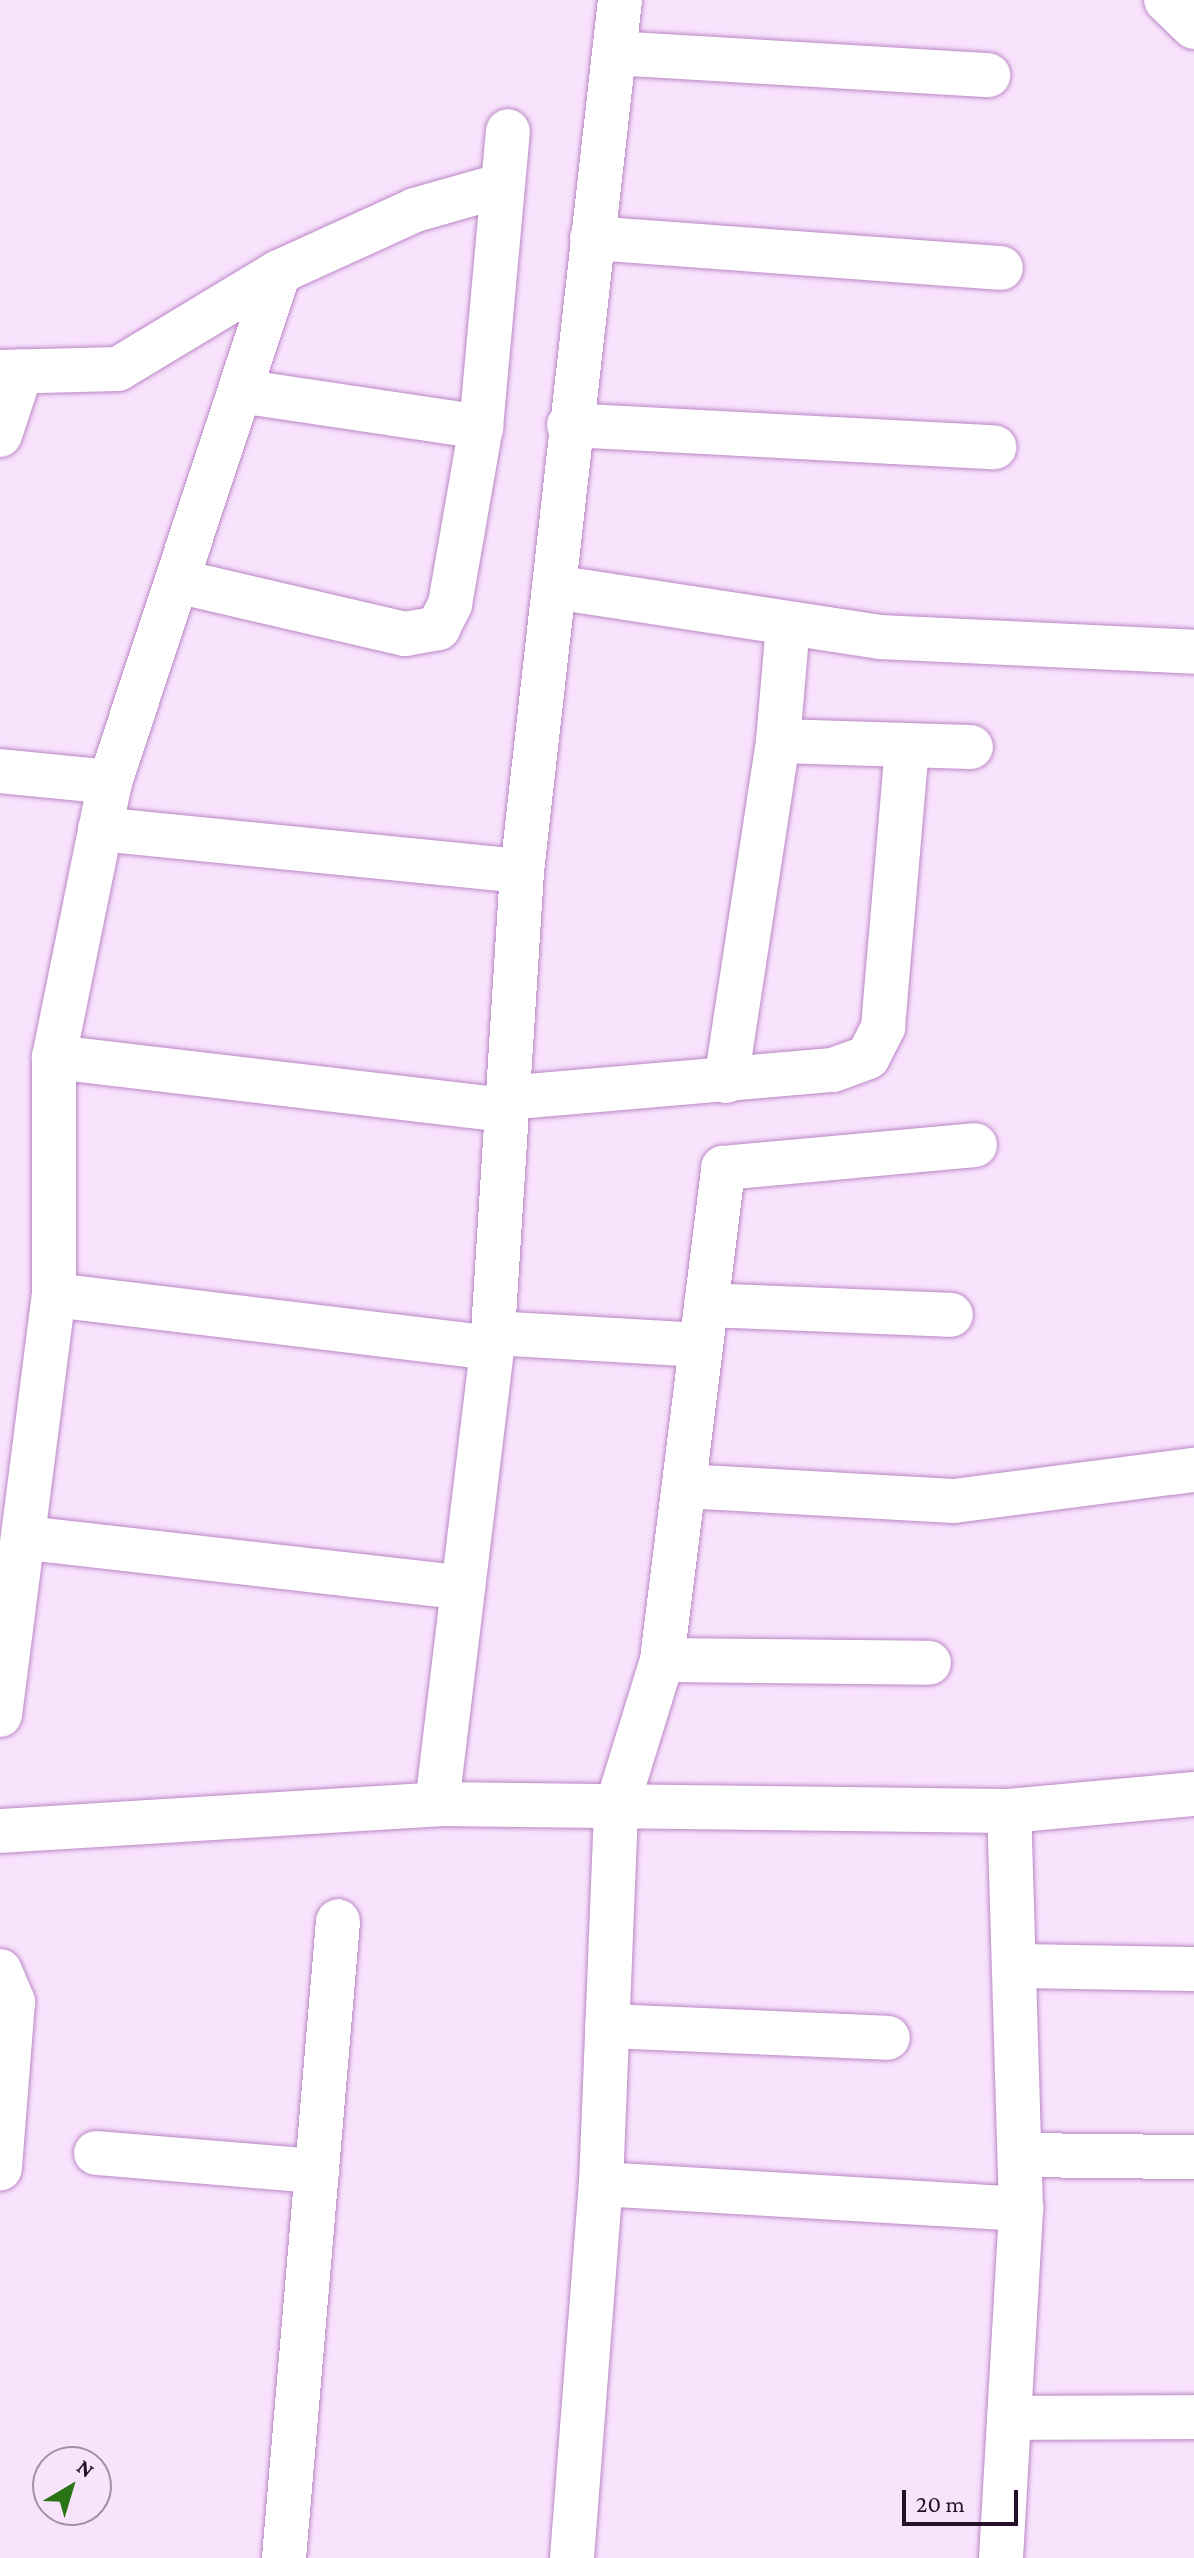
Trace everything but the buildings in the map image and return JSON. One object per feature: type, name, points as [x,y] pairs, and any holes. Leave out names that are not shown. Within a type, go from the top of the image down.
[{"type":"street","points":[[437,1804],[492,1340],[504,1104],[522,871],[569,425],[620,0]]},
{"type":"street","points":[[1166,0],[1194,27]]},
{"type":"street","points":[[614,53],[988,75]]},
{"type":"street","points":[[177,581],[426,635],[450,604],[481,427],[508,131]]},
{"type":"street","points":[[0,435],[11,371],[118,369],[279,272],[415,210],[503,185]]},
{"type":"street","points":[[592,238],[1001,268]]},
{"type":"street","points":[[0,1715],[27,1538],[54,1295],[54,1057],[110,782],[279,272]]},
{"type":"street","points":[[240,391],[481,427]]},
{"type":"street","points":[[569,425],[994,447]]},
{"type":"street","points":[[554,587],[880,637],[1194,652]]},
{"type":"street","points":[[726,1081],[778,741],[788,624]]},
{"type":"street","points":[[778,741],[971,747]]},
{"type":"street","points":[[54,1057],[504,1104],[833,1070],[854,1064],[877,1044],[907,745]]},
{"type":"street","points":[[0,771],[110,782]]},
{"type":"street","points":[[100,829],[522,871]]},
{"type":"street","points":[[572,2558],[601,2184],[616,1809],[662,1660],[723,1168],[975,1145]]},
{"type":"street","points":[[54,1295],[492,1340],[704,1325],[951,1315]]},
{"type":"street","points":[[684,1486],[954,1501],[1194,1470]]},
{"type":"street","points":[[27,1538],[463,1588]]},
{"type":"street","points":[[662,1660],[929,1663]]},
{"type":"street","points":[[0,1831],[437,1804],[616,1809],[1009,1811],[1194,1794]]},
{"type":"street","points":[[1001,2558],[1021,2209],[1009,1811]]},
{"type":"street","points":[[284,2558],[338,1921]]},
{"type":"street","points":[[1014,1966],[1194,1969]]},
{"type":"street","points":[[0,1971],[13,2002],[0,2168]]},
{"type":"street","points":[[607,2026],[888,2038]]},
{"type":"street","points":[[96,2153],[317,2171]]},
{"type":"street","points":[[1020,2155],[1194,2157]]},
{"type":"street","points":[[601,2184],[1021,2209]]},
{"type":"street","points":[[1009,2418],[1194,2417]]}]
